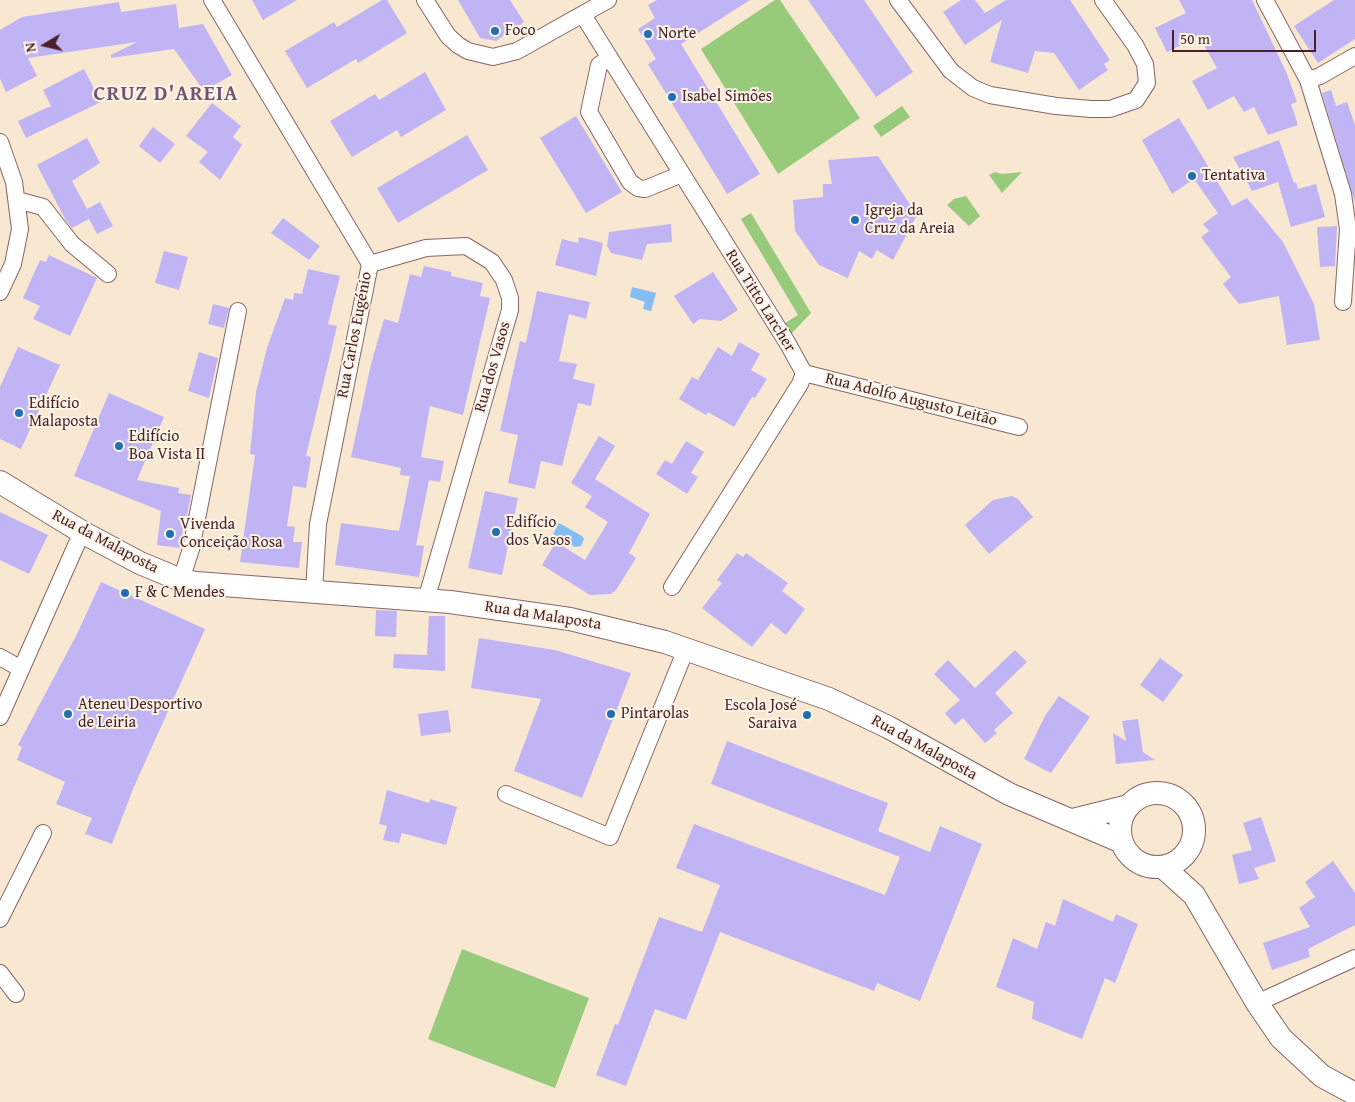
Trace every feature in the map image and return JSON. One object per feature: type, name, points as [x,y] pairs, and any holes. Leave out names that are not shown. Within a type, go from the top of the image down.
[{"type":"street","name":"Rua Carlos Eugénio","points":[[212,0],[370,264],[318,524],[314,591]]},
{"type":"street","points":[[425,0],[448,36],[458,45],[481,56],[493,57],[517,50],[608,0]]},
{"type":"street","points":[[898,0],[951,71],[974,88],[990,95],[1056,106],[1110,109],[1136,100],[1147,83],[1145,64],[1135,45],[1103,0]]},
{"type":"street","points":[[1265,0],[1308,80],[1344,203],[1348,229],[1343,302]]},
{"type":"street","name":"Rua Titto Larcher","points":[[583,15],[788,344],[804,373]]},
{"type":"street","points":[[1308,80],[1320,76],[1355,56]]},
{"type":"street","points":[[610,58],[599,65],[589,112],[630,182],[638,188],[645,189],[682,174]]},
{"type":"street","points":[[0,142],[14,182],[20,229],[13,264],[0,292]]},
{"type":"street","points":[[17,200],[43,207],[56,221],[72,244],[108,274]]},
{"type":"street","name":"Rua dos Vasos","points":[[370,264],[426,248],[466,246],[492,262],[504,280],[510,298],[510,310],[426,600]]},
{"type":"street","points":[[181,580],[191,549],[238,311]]},
{"type":"street","points":[[672,587],[800,384],[804,373]]},
{"type":"street","name":"Rua Adolfo Augusto Leitão","points":[[804,373],[1019,427]]},
{"type":"street","name":"Rua da Malaposta","points":[[0,482],[82,532],[140,563],[181,580],[426,600],[570,619],[624,631],[686,649],[829,699],[888,726],[994,786],[1122,842],[1134,859],[1153,867],[1163,867],[1194,895]]},
{"type":"street","points":[[0,717],[82,532]]},
{"type":"street","points":[[506,794],[610,837],[686,649]]},
{"type":"street","points":[[0,657],[22,669]]},
{"type":"street","points":[[1122,842],[1120,830],[1122,817],[1129,806],[1138,798],[1148,794],[1160,793],[1172,796],[1182,802],[1189,811],[1194,828],[1191,845],[1185,855],[1175,863],[1163,867]]},
{"type":"street","points":[[1073,820],[1129,806]]},
{"type":"street","points":[[0,920],[43,833]]},
{"type":"street","name":"Rua da Malaposta","points":[[1185,855],[1194,895],[1257,1003],[1281,1038],[1303,1061],[1322,1076],[1355,1094]]},
{"type":"street","points":[[1257,1003],[1355,958]]},
{"type":"street","points":[[0,973],[16,994]]},
{"type":"green space","points":[[775,0],[780,0],[860,118],[778,174],[701,49]]},
{"type":"green space","points":[[902,106],[910,117],[881,137],[873,126]]},
{"type":"green space","points":[[995,172],[1002,174],[1022,172],[1002,193],[989,175]]},
{"type":"green space","points":[[966,196],[980,216],[969,226],[947,205],[954,199]]},
{"type":"green space","points":[[751,213],[811,313],[791,334],[785,323],[798,315],[741,219]]},
{"type":"green space","points":[[462,949],[589,998],[555,1088],[428,1039]]},
{"type":"water","points":[[632,287],[656,293],[651,311],[643,309],[645,302],[630,297]]},
{"type":"water","points":[[559,523],[582,536],[584,539],[581,546],[575,547],[553,534]]},
{"type":"building","points":[[252,0],[297,0],[263,20]]},
{"type":"building","points":[[382,0],[387,0],[407,33],[358,63],[356,59],[307,88],[285,51],[334,22],[337,27]]},
{"type":"building","points":[[458,0],[510,0],[524,22],[496,41],[480,38]]},
{"type":"building","points":[[657,0],[750,0],[681,44],[760,174],[727,194],[648,64],[656,59],[638,29],[655,18],[648,5]]},
{"type":"building","points":[[808,0],[864,0],[913,72],[876,97]]},
{"type":"building","points":[[961,0],[975,0],[985,13],[1006,0],[1070,0],[1110,60],[1104,64],[1108,70],[1079,90],[1054,53],[1035,51],[1028,73],[990,62],[1002,20],[965,45],[943,12]]},
{"type":"building","points":[[1179,0],[1252,0],[1287,74],[1297,102],[1291,104],[1298,125],[1268,135],[1254,107],[1244,112],[1234,96],[1208,110],[1192,81],[1217,68],[1199,36],[1167,52],[1155,28],[1186,13]]},
{"type":"building","points":[[1334,0],[1355,0],[1355,39],[1318,63],[1294,26]]},
{"type":"building","points":[[119,2],[121,12],[176,4],[179,28],[203,24],[232,75],[204,91],[174,49],[111,58],[111,55],[137,42],[28,58],[37,76],[6,92],[0,79],[0,30],[22,17]]},
{"type":"building","points":[[84,69],[101,102],[26,138],[18,121],[51,106],[43,90]]},
{"type":"building","points":[[425,72],[446,110],[401,137],[397,130],[352,157],[330,121],[375,94],[379,100]]},
{"type":"building","points":[[1331,90],[1336,106],[1347,102],[1355,125],[1355,203],[1322,93]]},
{"type":"building","points":[[212,103],[241,126],[233,137],[242,145],[220,180],[199,162],[208,152],[186,136]]},
{"type":"building","points":[[576,116],[622,192],[586,213],[540,138]]},
{"type":"building","points":[[1179,118],[1232,206],[1247,198],[1283,242],[1314,304],[1320,340],[1287,345],[1279,296],[1239,304],[1223,284],[1231,277],[1201,237],[1209,231],[1203,224],[1218,213],[1194,179],[1172,194],[1142,140]]},
{"type":"building","points":[[153,127],[175,144],[160,163],[139,146]]},
{"type":"building","points":[[467,135],[488,170],[398,223],[377,188]]},
{"type":"building","points":[[87,138],[100,163],[72,181],[87,209],[100,202],[113,226],[97,234],[89,219],[72,228],[65,219],[37,165]]},
{"type":"building","points":[[1279,140],[1294,183],[1296,182],[1298,189],[1316,184],[1325,217],[1291,227],[1278,182],[1252,191],[1233,157]]},
{"type":"building","name":"Igreja da Cruz da Areia","points":[[878,156],[917,215],[893,260],[877,250],[872,259],[859,251],[848,278],[819,265],[795,231],[793,200],[823,197],[823,184],[832,184],[828,160]]},
{"type":"building","points":[[283,218],[320,246],[309,260],[271,233]]},
{"type":"building","points":[[671,224],[672,242],[647,244],[642,260],[611,253],[607,246],[609,232]]},
{"type":"building","points":[[1337,226],[1335,266],[1320,267],[1317,227]]},
{"type":"building","points":[[579,237],[603,243],[596,276],[555,265],[562,239],[578,243]]},
{"type":"building","points":[[164,251],[188,257],[179,290],[155,283]]},
{"type":"building","points":[[49,255],[97,278],[70,336],[33,319],[40,306],[23,298],[40,260],[46,262]]},
{"type":"building","points":[[424,266],[451,272],[451,276],[483,283],[480,296],[490,298],[463,415],[430,406],[421,457],[444,461],[440,482],[429,480],[416,545],[424,546],[419,577],[335,565],[341,523],[399,531],[410,476],[400,475],[401,468],[351,457],[371,364],[384,319],[398,323],[410,274],[421,277]]},
{"type":"building","points":[[308,269],[340,276],[328,324],[337,326],[306,456],[311,457],[306,488],[293,486],[287,526],[295,527],[293,542],[302,542],[299,568],[240,562],[255,455],[250,454],[256,392],[267,348],[285,298],[293,300],[294,293],[302,294]]},
{"type":"building","points":[[713,272],[738,310],[721,321],[700,319],[693,324],[674,296]]},
{"type":"building","points":[[537,291],[590,302],[586,319],[569,314],[559,361],[577,364],[573,379],[595,384],[591,406],[578,403],[562,466],[541,461],[535,489],[508,483],[518,435],[500,431],[520,341],[526,343]]},
{"type":"building","points":[[213,304],[229,308],[224,328],[208,324]]},
{"type":"building","points":[[739,342],[760,354],[751,370],[767,379],[755,398],[752,397],[734,427],[708,412],[706,415],[679,399],[692,377],[698,380],[718,347],[732,356]]},
{"type":"building","name":"Edifício Malaposta","points":[[18,347],[60,365],[21,449],[0,439],[0,387]]},
{"type":"building","points":[[199,352],[218,358],[209,398],[188,391]]},
{"type":"building","name":"Edifício Boa Vista II","points":[[109,393],[164,417],[137,480],[179,488],[178,493],[191,495],[187,516],[185,516],[180,548],[157,545],[161,511],[74,476]]},
{"type":"building","points":[[599,436],[615,446],[595,479],[650,514],[629,553],[636,558],[616,590],[611,594],[590,595],[542,565],[556,542],[585,560],[608,522],[585,507],[592,496],[571,483]]},
{"type":"building","points":[[686,441],[704,452],[691,473],[698,477],[687,494],[656,474],[665,460],[672,464]]},
{"type":"building","name":"Edifício dos Vasos","points":[[485,491],[518,498],[502,575],[468,568]]},
{"type":"building","points":[[1012,496],[1018,499],[1033,517],[989,554],[965,525],[993,500]]},
{"type":"building","points":[[0,512],[48,535],[29,574],[0,560]]},
{"type":"building","points":[[737,553],[743,557],[746,553],[788,583],[782,591],[805,609],[786,635],[771,623],[752,647],[702,608],[722,583],[717,580]]},
{"type":"building","points":[[101,582],[205,629],[133,789],[112,844],[85,834],[92,818],[56,804],[65,782],[17,760],[22,747],[18,745],[76,636]]},
{"type":"building","points":[[376,610],[397,611],[396,637],[375,636]]},
{"type":"building","points":[[429,616],[445,616],[445,671],[393,668],[394,654],[427,655]]},
{"type":"building","points":[[479,638],[555,650],[631,673],[582,798],[514,771],[541,699],[471,688]]},
{"type":"building","points":[[1015,650],[1027,662],[995,693],[1013,713],[994,730],[997,733],[985,743],[963,718],[955,725],[945,713],[960,700],[934,674],[948,660],[975,688]]},
{"type":"building","points":[[1160,658],[1183,675],[1163,702],[1140,685]]},
{"type":"building","points":[[1059,696],[1090,717],[1051,773],[1024,759],[1045,716]]},
{"type":"building","points":[[448,710],[451,732],[421,736],[418,714]]},
{"type":"building","points":[[1138,719],[1143,752],[1155,760],[1116,764],[1113,733],[1126,741],[1122,721]]},
{"type":"building","points":[[727,741],[888,803],[878,831],[930,852],[940,826],[982,844],[920,1001],[877,983],[874,991],[720,932],[686,1020],[655,1009],[626,1086],[596,1075],[615,1024],[618,1025],[659,917],[702,932],[720,885],[676,868],[694,824],[885,895],[900,857],[711,784]]},
{"type":"building","points":[[387,790],[429,803],[430,799],[457,807],[446,845],[402,833],[399,843],[383,840],[387,826],[379,824]]},
{"type":"building","points":[[1261,817],[1276,861],[1254,868],[1259,879],[1239,884],[1232,855],[1252,850],[1243,823]]},
{"type":"building","points":[[1333,861],[1355,893],[1355,925],[1308,949],[1310,957],[1272,970],[1263,943],[1310,927],[1299,908],[1315,897],[1305,882]]},
{"type":"building","points":[[1063,899],[1113,922],[1116,914],[1138,924],[1115,983],[1105,978],[1082,1039],[1032,1019],[1034,1002],[996,987],[1013,938],[1037,949],[1046,922],[1055,926]]},
{"type":"place","name":"Foco","points":[[495,31]]},
{"type":"place","name":"Norte","points":[[648,34]]},
{"type":"place","name":"Isabel Simões","points":[[672,97]]},
{"type":"place","name":"Tentativa","points":[[1192,176]]},
{"type":"place","name":"Igreja da Cruz da Areia","points":[[855,220]]},
{"type":"place","name":"Edifício Malaposta","points":[[19,413]]},
{"type":"place","name":"Edifício Boa Vista II","points":[[119,446]]},
{"type":"place","name":"Edifício dos Vasos","points":[[496,532]]},
{"type":"place","name":"Vivenda Conceição Rosa","points":[[170,534]]},
{"type":"place","name":"F & C Mendes","points":[[125,593]]},
{"type":"place","name":"Ateneu Desportivo de Leiria","points":[[68,714]]},
{"type":"place","name":"Pintarolas","points":[[611,714]]},
{"type":"place","name":"Escola José Saraiva","points":[[807,715]]},
{"type":"district","name":"CRUZ D'AREIA","points":[[166,95]]}]
